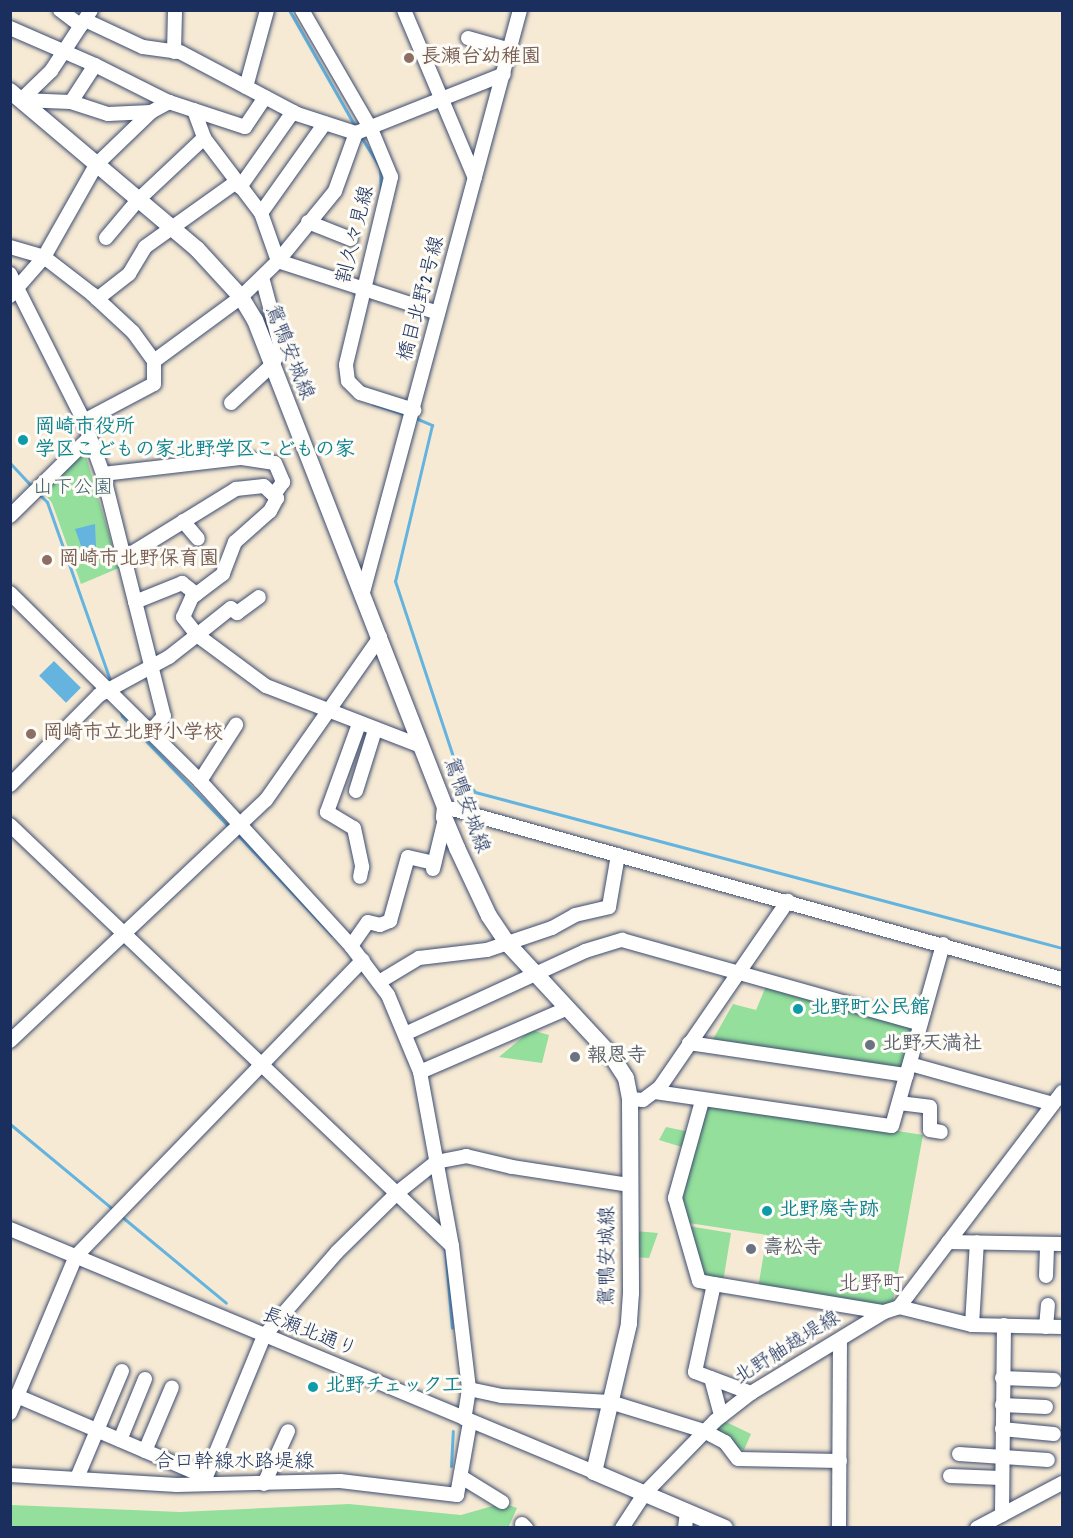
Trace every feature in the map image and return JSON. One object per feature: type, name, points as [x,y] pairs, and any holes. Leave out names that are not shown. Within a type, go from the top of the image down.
[{"type":"main road","name":"鴛鴨安城線","points":[[16,95],[172,229],[242,297],[272,365],[380,638],[445,813],[489,916],[507,943],[612,1055],[626,1077],[630,1099],[629,1324],[594,1472]]},
{"type":"main road","points":[[594,1472],[645,1493],[686,1519],[725,1527]]},
{"type":"street","points":[[60,10],[86,19],[143,47],[174,52],[293,112],[356,133],[372,129],[504,74]]},
{"type":"street","points":[[174,52],[175,10]]},
{"type":"street","points":[[246,87],[267,10]]},
{"type":"street","name":"割久々見線","points":[[302,10],[372,129],[391,177],[346,365],[348,381],[360,393],[414,410]]},
{"type":"street","points":[[404,10],[475,177]]},
{"type":"street","name":"橋目北野2号線","points":[[362,596],[520,10]]},
{"type":"street","points":[[16,95],[51,71],[86,19]]},
{"type":"street","points":[[10,28],[95,65],[170,102],[245,127],[265,97]]},
{"type":"street","points":[[468,38],[510,50]]},
{"type":"street","points":[[71,102],[95,65]]},
{"type":"street","points":[[16,95],[71,102],[108,114],[151,112]]},
{"type":"street","points":[[14,292],[44,257],[96,165],[151,112],[170,102]]},
{"type":"street","points":[[194,110],[204,138],[261,213],[279,261],[363,291],[438,313]]},
{"type":"street","points":[[97,299],[129,274],[146,247],[238,184],[293,112]]},
{"type":"street","points":[[261,213],[325,123]]},
{"type":"street","points":[[154,361],[242,297],[279,261],[335,190],[356,133]]},
{"type":"street","points":[[106,238],[138,201],[204,138]]},
{"type":"street","points":[[308,222],[351,239]]},
{"type":"street","points":[[10,247],[44,257],[97,299],[133,332],[154,361],[153,384],[84,421]]},
{"type":"street","points":[[10,274],[14,292],[84,421],[102,474],[164,716],[151,731]]},
{"type":"street","points":[[231,403],[272,365],[281,348],[262,277]]},
{"type":"street","points":[[10,516],[90,436]]},
{"type":"street","points":[[102,474],[242,458],[275,463],[283,482],[274,495]]},
{"type":"street","points":[[124,558],[236,489],[264,486],[277,498],[270,511],[235,542],[223,574],[196,594],[183,617],[197,635],[266,686],[359,724],[421,746]]},
{"type":"street","points":[[183,522],[198,539]]},
{"type":"street","points":[[135,602],[182,583],[196,594]]},
{"type":"street","points":[[10,593],[200,781],[351,946],[379,982],[406,1033],[420,1072],[452,1246],[469,1389],[463,1478],[502,1502]]},
{"type":"street","points":[[10,785],[109,689],[150,665],[169,657],[231,609],[237,613],[259,597]]},
{"type":"street","points":[[10,1041],[267,800],[327,710],[380,638]]},
{"type":"street","points":[[200,781],[236,724]]},
{"type":"street","points":[[359,724],[327,812],[354,828],[362,867],[360,877]]},
{"type":"street","points":[[356,791],[375,730]]},
{"type":"street","points":[[351,946],[368,922],[380,925],[390,921],[408,857],[433,866],[445,813],[618,855],[1062,979]]},
{"type":"street","points":[[10,825],[452,1246]]},
{"type":"street","points":[[379,982],[419,958],[486,950],[552,928],[575,915],[609,907],[618,855]]},
{"type":"street","points":[[630,1099],[643,1100],[655,1092],[788,901]]},
{"type":"street","points":[[406,1033],[538,975],[585,951],[622,940],[920,1024]]},
{"type":"street","points":[[655,1092],[702,1101],[892,1126],[943,944]]},
{"type":"street","points":[[10,1413],[76,1256],[363,960]]},
{"type":"street","points":[[420,1072],[568,1008]]},
{"type":"street","points":[[689,1043],[908,1070],[1053,1104]]},
{"type":"street","points":[[1062,1092],[899,1307],[972,1326],[1062,1327]]},
{"type":"street","points":[[702,1101],[675,1198],[699,1281],[884,1312]]},
{"type":"street","points":[[899,1102],[930,1107],[930,1130],[941,1132]]},
{"type":"street","points":[[17,1396],[145,1451],[203,1480],[264,1336],[337,1252],[397,1193],[436,1162],[466,1156],[512,1167],[630,1185]]},
{"type":"street","name":"長瀬北通り","points":[[10,1229],[594,1472]]},
{"type":"street","points":[[948,1242],[1062,1244]]},
{"type":"street","points":[[972,1326],[977,1242]]},
{"type":"street","points":[[1046,1276],[1047,1244]]},
{"type":"street","points":[[714,1284],[694,1372],[751,1393]]},
{"type":"street","points":[[1046,1327],[1048,1305]]},
{"type":"street","name":"北野舳越堤線","points":[[621,1525],[645,1493],[704,1431],[751,1393],[884,1312],[899,1307]]},
{"type":"street","points":[[1002,1515],[1000,1478],[1004,1325]]},
{"type":"street","points":[[838,1527],[840,1340]]},
{"type":"street","points":[[77,1479],[122,1371]]},
{"type":"street","points":[[120,1440],[145,1378]]},
{"type":"street","points":[[711,1378],[722,1416]]},
{"type":"street","points":[[1002,1378],[1054,1380]]},
{"type":"street","points":[[145,1451],[172,1387]]},
{"type":"street","points":[[469,1389],[511,1396],[610,1402],[704,1431],[725,1442],[738,1459],[840,1461]]},
{"type":"street","points":[[1002,1405],[1046,1407]]},
{"type":"street","points":[[1002,1429],[1054,1434]]},
{"type":"street","points":[[264,1484],[288,1431]]},
{"type":"street","points":[[959,1454],[1048,1460]]},
{"type":"street","name":"合口幹線水路堤線","points":[[10,1475],[77,1479],[203,1480],[264,1484],[340,1481],[457,1495],[463,1478]]},
{"type":"street","points":[[950,1476],[1000,1478]]},
{"type":"street","points":[[977,1527],[1062,1485]]},
{"type":"green space","name":"山下公園","points":[[82,443],[119,568],[81,584],[52,503],[40,488]]},
{"type":"green space","points":[[767,984],[917,1025],[905,1072],[712,1041],[733,1004],[756,1010]]},
{"type":"green space","points":[[531,1030],[549,1035],[542,1063],[499,1057]]},
{"type":"green space","points":[[706,1101],[923,1135],[892,1306],[882,1308],[758,1288],[767,1235],[689,1223],[680,1197]]},
{"type":"green space","points":[[666,1127],[690,1132],[685,1148],[659,1140]]},
{"type":"green space","points":[[688,1226],[731,1233],[723,1282],[701,1279]]},
{"type":"green space","points":[[635,1231],[658,1233],[649,1258],[635,1257]]},
{"type":"green space","points":[[722,1420],[751,1434],[744,1450],[705,1435]]},
{"type":"green space","points":[[503,1503],[517,1508],[508,1528],[11,1528],[11,1505],[180,1512],[349,1504],[461,1515]]},
{"type":"water","points":[[95,524],[96,547],[93,553],[84,554],[75,529]]},
{"type":"water","points":[[54,661],[81,688],[66,703],[39,676]]},
{"type":"waterway","points":[[289,10],[356,128]]},
{"type":"waterway","points":[[361,137],[380,167],[381,190]]},
{"type":"waterway","points":[[373,404],[407,415]]},
{"type":"waterway","points":[[413,417],[432,425],[395,581],[459,774],[475,792],[1062,948]]},
{"type":"waterway","points":[[10,463],[32,487]]},
{"type":"waterway","points":[[39,494],[47,502],[111,683]]},
{"type":"waterway","points":[[120,709],[122,716],[231,829]]},
{"type":"waterway","points":[[236,833],[332,935]]},
{"type":"waterway","points":[[10,1124],[114,1210]]},
{"type":"waterway","points":[[121,1216],[226,1303]]},
{"type":"waterway","points":[[445,1247],[452,1328]]},
{"type":"waterway","points":[[451,1466],[453,1431]]},
{"type":"place","name":"長瀬台幼稚園","points":[[409,58]]},
{"type":"place","name":"岡崎市役所 学区こどもの家北野学区こどもの家","points":[[23,440]]},
{"type":"place","name":"岡崎市北野保育園","points":[[47,560]]},
{"type":"place","name":"岡崎市立北野小学校","points":[[31,734]]},
{"type":"place","name":"北野町公民館","points":[[798,1009]]},
{"type":"place","name":"北野天満社","points":[[870,1045]]},
{"type":"place","name":"報恩寺","points":[[575,1057]]},
{"type":"place","name":"北野廃寺跡","points":[[767,1211]]},
{"type":"place","name":"壽松寺","points":[[751,1249]]},
{"type":"place","name":"北野チェック工","points":[[313,1387]]},
{"type":"district","name":"北野町","points":[[871,1286]]}]
